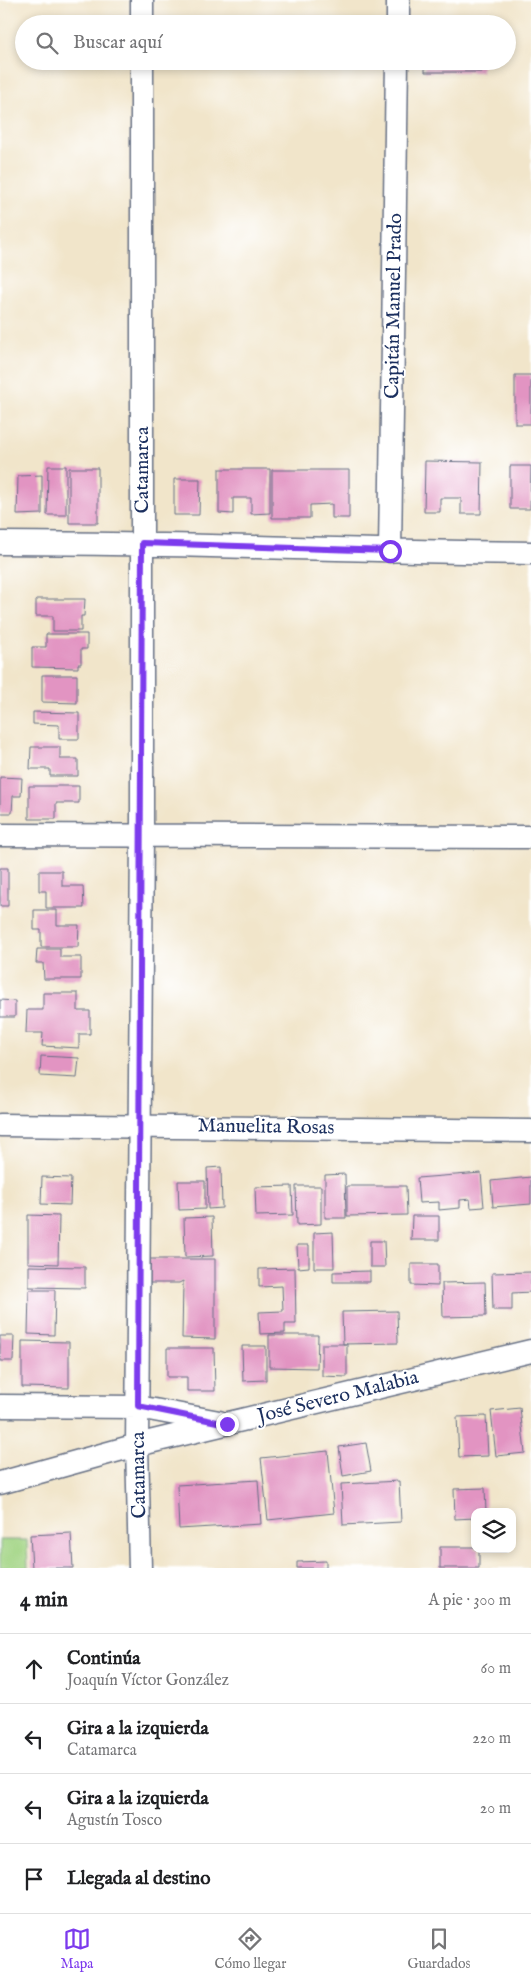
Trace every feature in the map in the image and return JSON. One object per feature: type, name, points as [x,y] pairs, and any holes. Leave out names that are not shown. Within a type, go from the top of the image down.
[{"type":"street","points":[[142,0],[142,15]]},
{"type":"street","points":[[398,0],[398,15]]},
{"type":"street","name":"Catamarca","points":[[140,1568],[137,1445],[142,835],[142,70]]},
{"type":"street","name":"Capitán Manuel Prado","points":[[390,551],[397,70]]},
{"type":"street","points":[[0,543],[142,543],[390,551],[531,552]]},
{"type":"street","points":[[0,835],[531,837]]},
{"type":"street","name":"Manuelita Rosas","points":[[0,1125],[531,1131]]},
{"type":"street","name":"José Severo Malabia","points":[[0,1483],[137,1445],[531,1351]]},
{"type":"street","points":[[0,1406],[138,1406],[227,1424]]},
{"type":"green space","points":[[0,1540],[27,1540],[28,1568],[0,1568]]},
{"type":"building","points":[[425,70],[482,70],[482,72],[425,72]]},
{"type":"building","points":[[515,375],[531,375],[531,424],[515,424]]},
{"type":"building","points":[[425,461],[482,462],[481,514],[461,514],[461,498],[440,498],[440,512],[424,512]]},
{"type":"building","points":[[48,466],[66,466],[66,515],[47,515]]},
{"type":"building","points":[[510,466],[531,466],[530,509],[510,509]]},
{"type":"building","points":[[69,468],[98,468],[98,523],[69,523]]},
{"type":"building","points":[[219,469],[270,469],[270,513],[251,514],[251,498],[233,498],[233,514],[219,513]]},
{"type":"building","points":[[272,470],[349,470],[349,518],[332,518],[332,504],[310,505],[310,518],[272,518]]},
{"type":"building","points":[[42,475],[42,514],[17,515],[18,476]]},
{"type":"building","points":[[174,479],[200,479],[199,515],[174,515]]},
{"type":"building","points":[[36,599],[85,599],[84,616],[81,616],[81,631],[53,631],[53,616],[36,616]]},
{"type":"building","points":[[46,634],[87,634],[87,649],[81,649],[81,664],[78,664],[78,668],[32,667],[32,647],[46,647]]},
{"type":"building","points":[[42,675],[77,675],[77,703],[42,702]]},
{"type":"building","points":[[33,712],[79,713],[79,739],[59,739],[59,725],[33,724]]},
{"type":"building","points":[[31,747],[60,747],[60,759],[78,759],[78,776],[50,776],[50,769],[30,769]]},
{"type":"building","points":[[0,777],[22,778],[21,796],[13,796],[12,813],[0,813]]},
{"type":"building","points":[[29,786],[79,786],[79,803],[56,803],[56,819],[29,819]]},
{"type":"building","points":[[0,868],[8,868],[8,906],[0,906]]},
{"type":"building","points":[[39,871],[62,871],[62,886],[83,886],[84,908],[46,908],[46,891],[39,891]]},
{"type":"building","points":[[34,910],[57,910],[57,925],[79,925],[78,947],[41,947],[41,930],[34,930]]},
{"type":"building","points":[[37,949],[60,949],[60,957],[81,957],[81,979],[44,979],[43,963],[36,963]]},
{"type":"building","points":[[43,993],[78,993],[78,1011],[90,1011],[90,1034],[79,1034],[79,1048],[42,1046],[43,1033],[26,1033],[27,1010],[43,1010]]},
{"type":"building","points":[[0,1000],[15,1001],[15,1017],[0,1017]]},
{"type":"building","points":[[41,1056],[79,1058],[77,1078],[40,1076]]},
{"type":"building","points":[[221,1167],[222,1208],[208,1209],[207,1168]]},
{"type":"building","points":[[481,1173],[484,1207],[471,1208],[470,1199],[460,1200],[460,1208],[439,1210],[439,1202],[419,1203],[417,1178]]},
{"type":"building","points":[[345,1174],[346,1218],[325,1218],[325,1175]]},
{"type":"building","points":[[42,1177],[71,1178],[70,1205],[41,1204]]},
{"type":"building","points":[[531,1177],[531,1204],[493,1207],[491,1181]]},
{"type":"building","points":[[178,1181],[205,1181],[205,1209],[179,1210]]},
{"type":"building","points":[[292,1186],[293,1215],[256,1216],[255,1187]]},
{"type":"building","points":[[296,1186],[321,1186],[321,1224],[297,1225]]},
{"type":"building","points":[[347,1186],[406,1186],[407,1215],[347,1216]]},
{"type":"building","points":[[28,1215],[59,1216],[58,1264],[28,1263]]},
{"type":"building","points":[[412,1216],[439,1216],[439,1240],[411,1240]]},
{"type":"building","points":[[212,1217],[213,1256],[185,1257],[184,1218]]},
{"type":"building","points":[[333,1232],[334,1268],[314,1268],[314,1233]]},
{"type":"building","points":[[370,1241],[384,1241],[385,1267],[370,1267]]},
{"type":"building","points":[[297,1245],[309,1245],[309,1267],[298,1268]]},
{"type":"building","points":[[145,1259],[215,1259],[215,1339],[182,1338],[183,1281],[179,1283],[145,1283]]},
{"type":"building","points":[[411,1264],[438,1264],[438,1286],[411,1285]]},
{"type":"building","points":[[29,1266],[85,1267],[85,1288],[29,1287]]},
{"type":"building","points":[[295,1268],[296,1324],[285,1324],[285,1333],[260,1334],[259,1312],[283,1311],[282,1286],[259,1287],[259,1269]]},
{"type":"building","points":[[370,1271],[370,1282],[333,1282],[333,1272]]},
{"type":"building","points":[[531,1272],[531,1292],[512,1293],[512,1310],[493,1310],[492,1273]]},
{"type":"building","points":[[485,1282],[486,1316],[443,1317],[442,1283]]},
{"type":"building","points":[[29,1290],[55,1290],[54,1335],[28,1334]]},
{"type":"building","points":[[397,1311],[398,1343],[343,1344],[342,1312]]},
{"type":"building","points":[[269,1335],[318,1335],[317,1368],[269,1367]]},
{"type":"building","points":[[0,1336],[14,1336],[13,1361],[0,1361]]},
{"type":"building","points":[[22,1341],[69,1342],[69,1388],[22,1387]]},
{"type":"building","points":[[322,1344],[347,1344],[347,1377],[322,1376]]},
{"type":"building","points":[[242,1346],[266,1346],[266,1380],[243,1381]]},
{"type":"building","points":[[167,1348],[214,1348],[215,1391],[187,1391],[187,1377],[167,1377]]},
{"type":"building","points":[[520,1408],[525,1453],[496,1456],[491,1411]]},
{"type":"building","points":[[486,1416],[488,1456],[459,1457],[457,1417]]},
{"type":"building","points":[[366,1443],[371,1471],[343,1476],[339,1447]]},
{"type":"building","points":[[328,1451],[334,1513],[268,1520],[261,1458]]},
{"type":"building","points":[[258,1480],[261,1524],[179,1529],[177,1485]]},
{"type":"building","points":[[399,1481],[401,1522],[343,1525],[341,1484]]},
{"type":"building","points":[[485,1488],[486,1508],[471,1508],[471,1518],[455,1519],[454,1489]]},
{"type":"building","points":[[71,1533],[73,1568],[32,1568],[30,1535]]},
{"type":"building","points":[[440,1547],[471,1547],[471,1553],[479,1553],[479,1568],[440,1568]]},
{"type":"building","points":[[326,1561],[326,1568],[297,1568],[297,1562]]},
{"type":"route","points":[[227,1424],[138,1406],[142,543],[390,551]]}]
